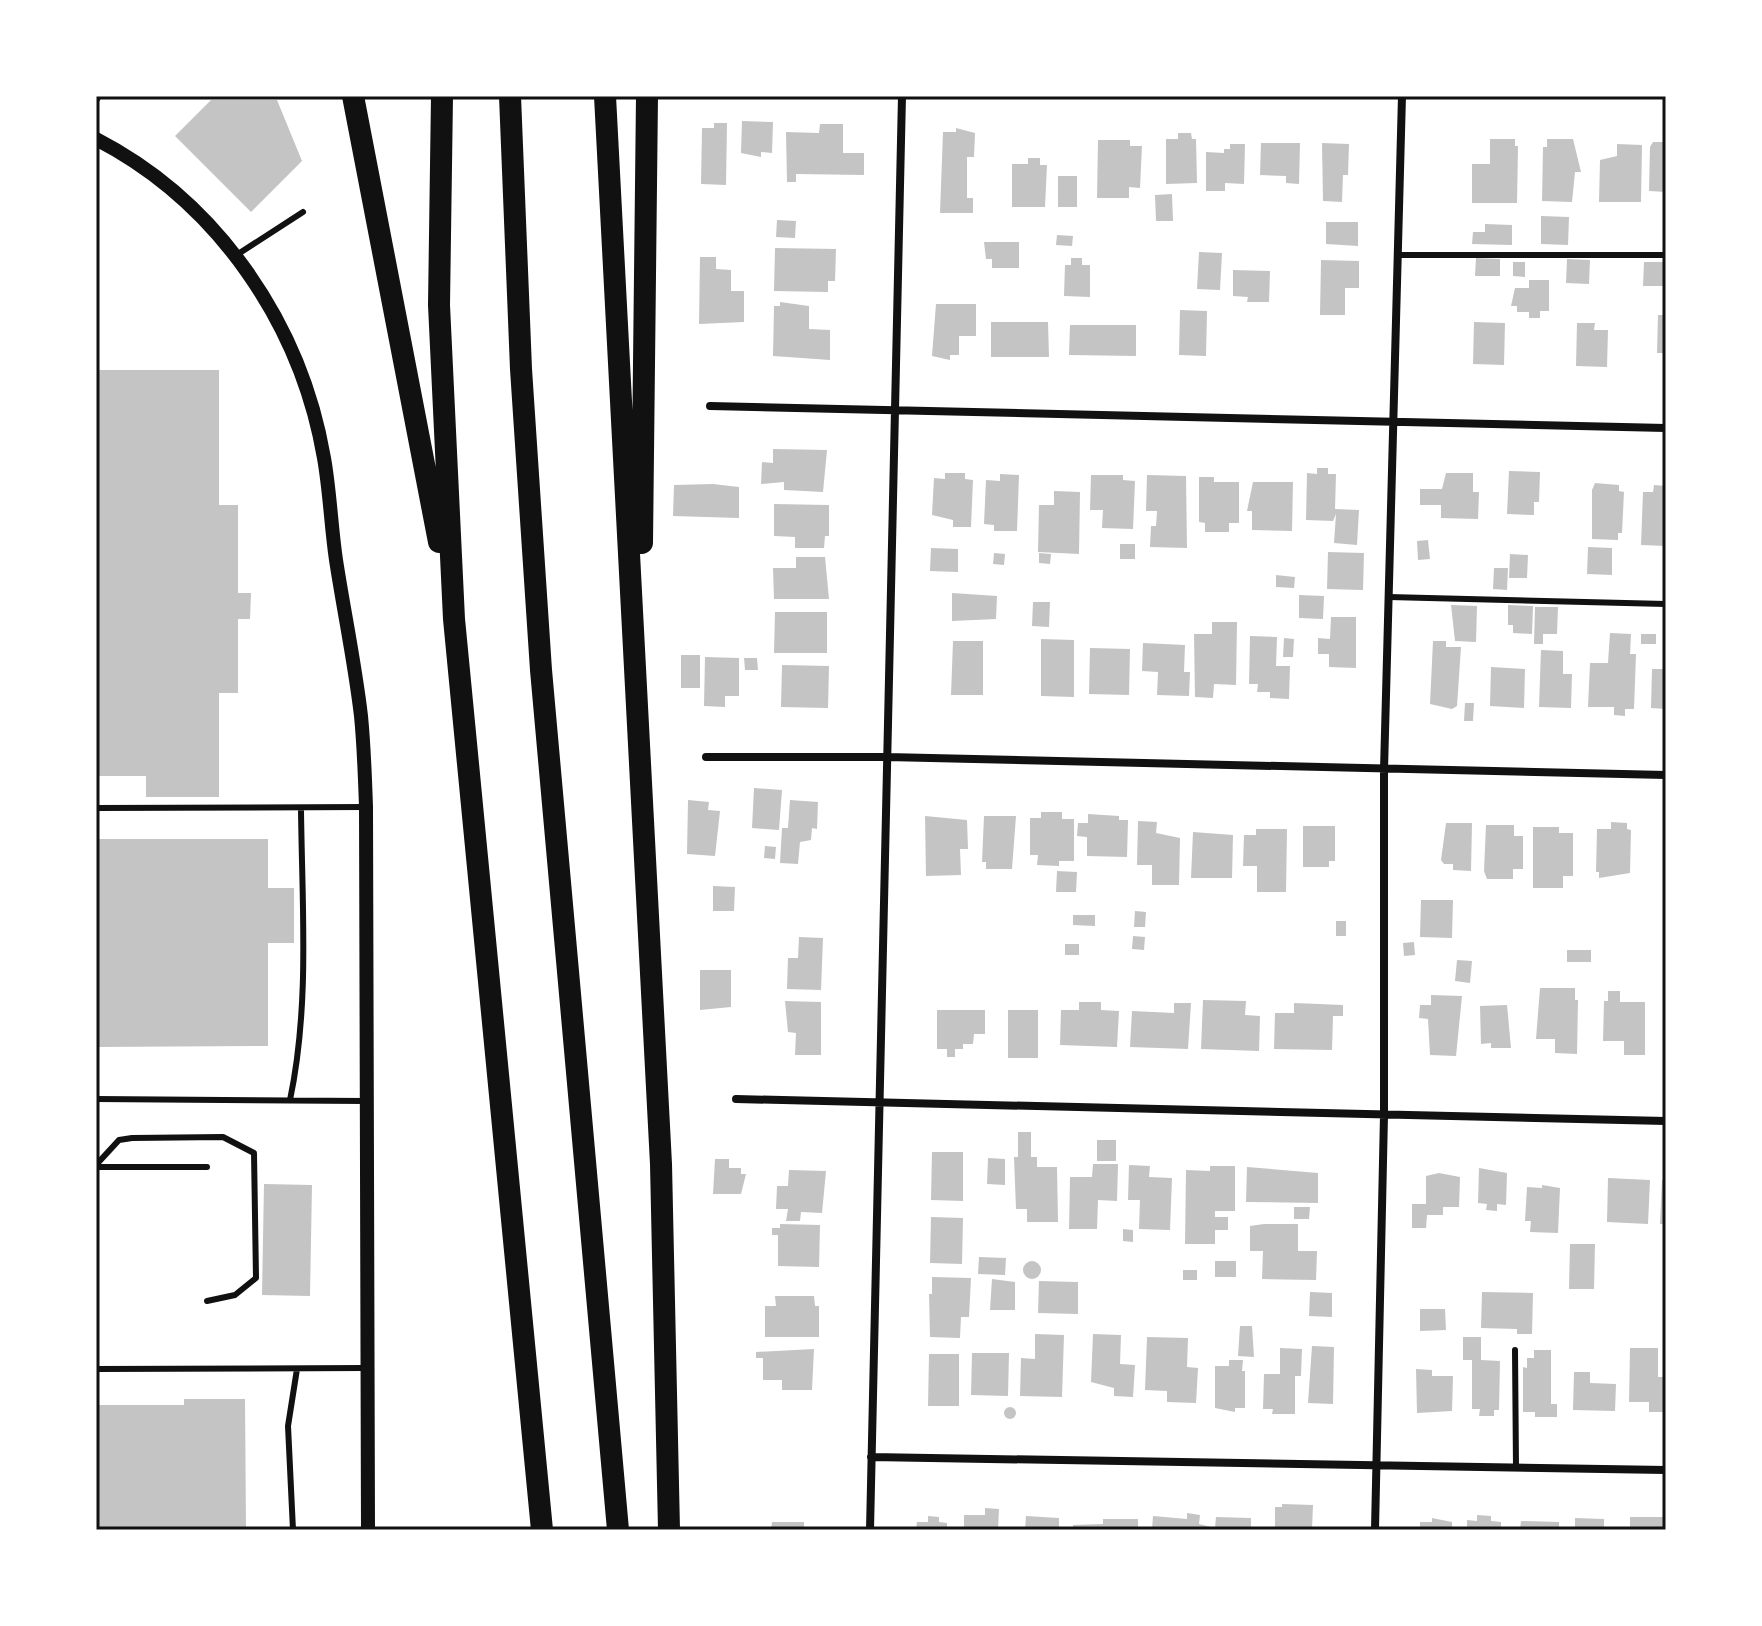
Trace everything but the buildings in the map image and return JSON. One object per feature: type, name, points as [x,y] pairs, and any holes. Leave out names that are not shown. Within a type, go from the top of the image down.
[{"type":"highway","points":[[353,96],[454,619]]},
{"type":"highway","points":[[442,96],[439,305],[454,619],[542,1530]]},
{"type":"highway","points":[[510,96],[521,369],[541,670],[618,1530]]},
{"type":"highway","points":[[605,96],[663,1209],[669,1530]]},
{"type":"highway","points":[[641,776],[647,96]]},
{"type":"street","points":[[870,1530],[902,96]]},
{"type":"street","points":[[1375,1530],[1384,1115],[1384,770],[1402,96]]},
{"type":"street","points":[[96,139],[125,154],[183,198],[211,224],[263,294],[292,348],[323,456],[335,557],[361,716],[366,807],[368,1101],[365,1368],[368,1530]]},
{"type":"street","points":[[710,406],[1666,428]]},
{"type":"street","points":[[706,757],[887,757],[1666,775]]},
{"type":"street","points":[[736,1099],[1666,1121]]},
{"type":"street","points":[[871,1457],[1666,1470]]},
{"type":"lane","points":[[235,256],[303,212]]},
{"type":"lane","points":[[1398,255],[1666,255]]},
{"type":"lane","points":[[1389,597],[1666,604]]},
{"type":"lane","points":[[96,808],[366,807]]},
{"type":"lane","points":[[290,1100],[300,1052],[301,809]]},
{"type":"lane","points":[[96,1099],[368,1101]]},
{"type":"lane","points":[[96,1166],[119,1140],[132,1138],[223,1137],[254,1153],[256,1278],[235,1295],[207,1301]]},
{"type":"lane","points":[[96,1166],[207,1167]]},
{"type":"lane","points":[[1515,1350],[1516,1468]]},
{"type":"lane","points":[[96,1369],[365,1368]]},
{"type":"lane","points":[[293,1530],[288,1426],[297,1369]]}]
